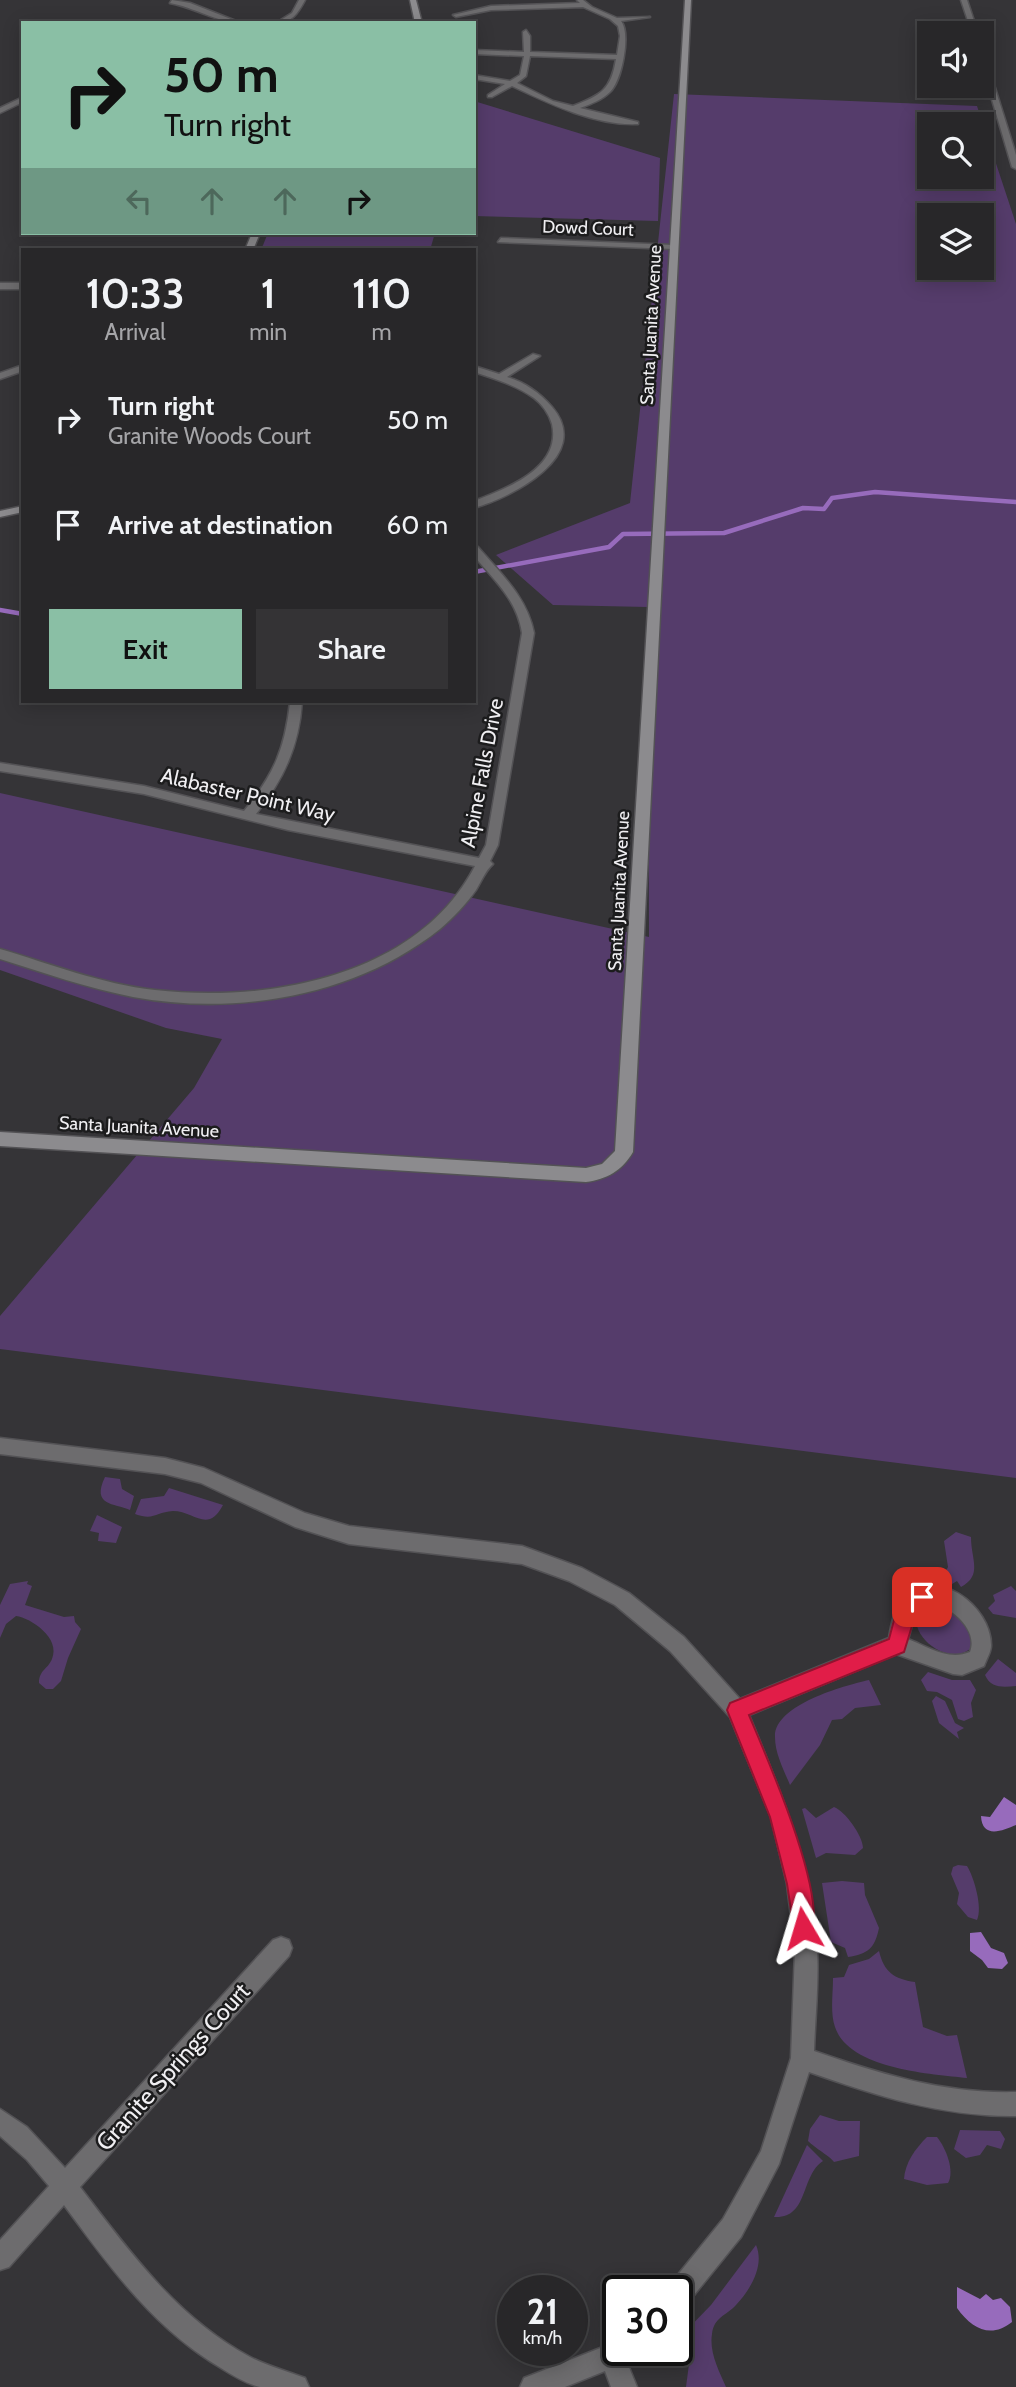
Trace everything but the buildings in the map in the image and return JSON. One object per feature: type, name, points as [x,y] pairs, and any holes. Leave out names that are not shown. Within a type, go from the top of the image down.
[{"type":"street","points":[[282,21],[294,14],[302,0]]},
{"type":"street","points":[[413,0],[418,21]]},
{"type":"street","name":"Santa Juanita Avenue","points":[[0,1139],[586,1175],[610,1168],[619,1161],[624,1152],[688,0]]},
{"type":"street","points":[[964,0],[971,21]]},
{"type":"street","points":[[172,2],[188,4],[233,21]]},
{"type":"street","points":[[456,15],[491,8],[582,3],[615,20],[623,29],[612,88],[600,97],[573,109]]},
{"type":"street","points":[[615,20],[647,17]]},
{"type":"street","points":[[490,96],[523,76],[528,61],[526,32]]},
{"type":"street","points":[[476,52],[619,57]]},
{"type":"street","points":[[476,77],[512,83],[541,98],[573,109],[612,120],[636,123]]},
{"type":"street","points":[[994,96],[1016,167]]},
{"type":"street","points":[[0,111],[21,101]]},
{"type":"street","name":"Dowd Court","points":[[501,240],[674,247]]},
{"type":"street","points":[[0,286],[21,286]]},
{"type":"street","points":[[500,376],[536,356]]},
{"type":"street","points":[[0,376],[21,369]]},
{"type":"street","points":[[476,370],[500,376],[531,391],[551,409],[558,424],[559,445],[547,466],[529,480],[476,504]]},
{"type":"street","points":[[0,514],[21,509]]},
{"type":"street","name":"Alpine Falls Drive","points":[[0,954],[62,974],[155,996],[199,999],[274,994],[332,980],[396,953],[443,919],[471,889],[486,863],[492,845],[528,633],[523,607],[515,594],[494,576],[476,552]]},
{"type":"street","points":[[248,815],[269,790],[287,760],[293,742],[296,703]]},
{"type":"street","name":"Alabaster Point Way","points":[[0,767],[144,790],[321,833],[486,863]]},
{"type":"street","points":[[0,1446],[178,1469],[204,1476],[302,1521],[349,1535],[522,1555],[575,1574],[622,1599],[677,1644],[737,1710],[781,1817],[798,1884],[806,1950],[802,2058],[771,2156],[732,2228],[693,2276]]},
{"type":"street","points":[[737,1710],[897,1645],[941,1662],[961,1665],[974,1662],[983,1653],[986,1643],[984,1628],[968,1608],[953,1599],[935,1595],[913,1602],[904,1618],[897,1645]]},
{"type":"street","name":"Granite Springs Court","points":[[0,2258],[281,1948]]},
{"type":"street","points":[[802,2058],[890,2089],[988,2106],[1016,2104]]},
{"type":"street","points":[[0,2121],[15,2132],[66,2186],[121,2261],[174,2319],[242,2366],[296,2387]]},
{"type":"street","points":[[533,2387],[602,2358]]},
{"type":"street","points":[[618,2366],[624,2387]]},
{"type":"shaded area","points":[[674,94],[977,106],[979,112],[917,112],[917,189],[994,189],[994,157],[1016,224],[1016,1478],[0,1349],[0,1316],[194,1088],[222,1039],[166,1028],[0,970],[0,793],[649,937],[648,607],[553,605],[496,555],[630,503]]},
{"type":"shaded area","points":[[476,102],[660,158],[658,221],[476,216]]},
{"type":"shaded area","points":[[267,235],[434,235],[431,248],[262,248]]},
{"type":"shaded area","points":[[105,1477],[120,1479],[122,1489],[134,1496],[130,1510],[106,1502],[101,1493]]},
{"type":"shaded area","points":[[169,1488],[223,1505],[217,1514],[206,1520],[173,1511],[151,1516],[135,1514],[141,1499],[164,1496]]},
{"type":"shaded area","points":[[97,1515],[122,1527],[116,1543],[98,1541],[99,1533],[90,1531]]},
{"type":"shaded area","points":[[956,1532],[971,1537],[974,1566],[972,1577],[961,1587],[957,1581],[952,1584],[941,1581],[948,1567],[944,1541]]},
{"type":"shaded area","points":[[28,1581],[27,1584],[32,1586],[25,1605],[64,1617],[74,1616],[81,1629],[61,1681],[53,1689],[46,1689],[39,1683],[40,1675],[52,1659],[54,1651],[43,1630],[16,1616],[6,1624],[0,1638],[0,1605],[10,1584]]},
{"type":"shaded area","points":[[1011,1586],[1016,1591],[1016,1618],[993,1614],[988,1608],[995,1601],[993,1595]]},
{"type":"shaded area","points":[[929,1605],[941,1605],[970,1623],[973,1646],[955,1654],[934,1648],[925,1640],[919,1632],[917,1611]]},
{"type":"shaded area","points":[[998,1659],[1016,1673],[1016,1686],[998,1686],[988,1680],[985,1675]]},
{"type":"shaded area","points":[[928,1672],[952,1680],[970,1680],[976,1690],[971,1703],[973,1717],[964,1721],[958,1719],[952,1700],[937,1692],[927,1691],[921,1680]]},
{"type":"shaded area","points":[[869,1680],[881,1705],[855,1708],[842,1719],[832,1720],[820,1745],[790,1785],[776,1750],[775,1737],[778,1726],[786,1715],[797,1706],[828,1692]]},
{"type":"shaded area","points":[[936,1696],[945,1701],[955,1723],[964,1728],[957,1732],[959,1739],[939,1723],[932,1701]]},
{"type":"shaded area","points":[[1004,1797],[1016,1805],[1016,1825],[999,1831],[989,1831],[982,1823],[981,1816],[990,1817]]},
{"type":"shaded area","points":[[834,1807],[853,1824],[863,1848],[855,1855],[826,1853],[816,1858],[802,1809],[805,1808],[816,1818]]},
{"type":"shaded area","points":[[967,1866],[972,1877],[978,1901],[977,1920],[968,1917],[957,1904],[959,1893],[951,1874],[953,1867]]},
{"type":"shaded area","points":[[822,1883],[864,1883],[865,1895],[879,1928],[870,1949],[848,1957],[845,1948],[831,1942]]},
{"type":"shaded area","points":[[981,1932],[991,1948],[1004,1953],[1008,1963],[1002,1969],[988,1968],[970,1951],[970,1933]]},
{"type":"shaded area","points":[[879,1951],[891,1973],[901,1979],[915,1982],[923,2027],[947,2036],[957,2035],[967,2078],[892,2067],[856,2052],[843,2041],[833,2022],[833,1978],[844,1977],[849,1965],[869,1959]]},
{"type":"shaded area","points":[[820,2115],[839,2121],[860,2121],[859,2156],[834,2162],[808,2141],[810,2129]]},
{"type":"shaded area","points":[[960,2130],[1000,2131],[1005,2139],[1001,2149],[987,2145],[980,2155],[966,2158],[954,2149]]},
{"type":"shaded area","points":[[927,2137],[937,2137],[944,2147],[950,2166],[948,2183],[927,2185],[904,2179],[911,2156]]},
{"type":"shaded area","points":[[807,2145],[823,2161],[811,2176],[799,2204],[793,2211],[785,2216],[774,2217]]},
{"type":"shaded area","points":[[756,2245],[759,2261],[751,2285],[713,2328],[713,2354],[726,2387],[686,2387],[689,2366],[693,2366],[693,2324],[711,2305]]},
{"type":"shaded area","points":[[957,2287],[980,2299],[986,2294],[993,2300],[1001,2298],[1010,2307],[1012,2322],[989,2331],[975,2326],[957,2308]]},
{"type":"waterway","points":[[476,572],[609,547],[623,534],[724,533],[803,508],[824,509],[832,498],[875,492],[1016,502]]},
{"type":"waterway","points":[[0,610],[21,614]]},
{"type":"route","points":[[803,1928],[798,1884],[781,1817],[737,1710],[897,1645],[907,1609],[922,1597]]}]
